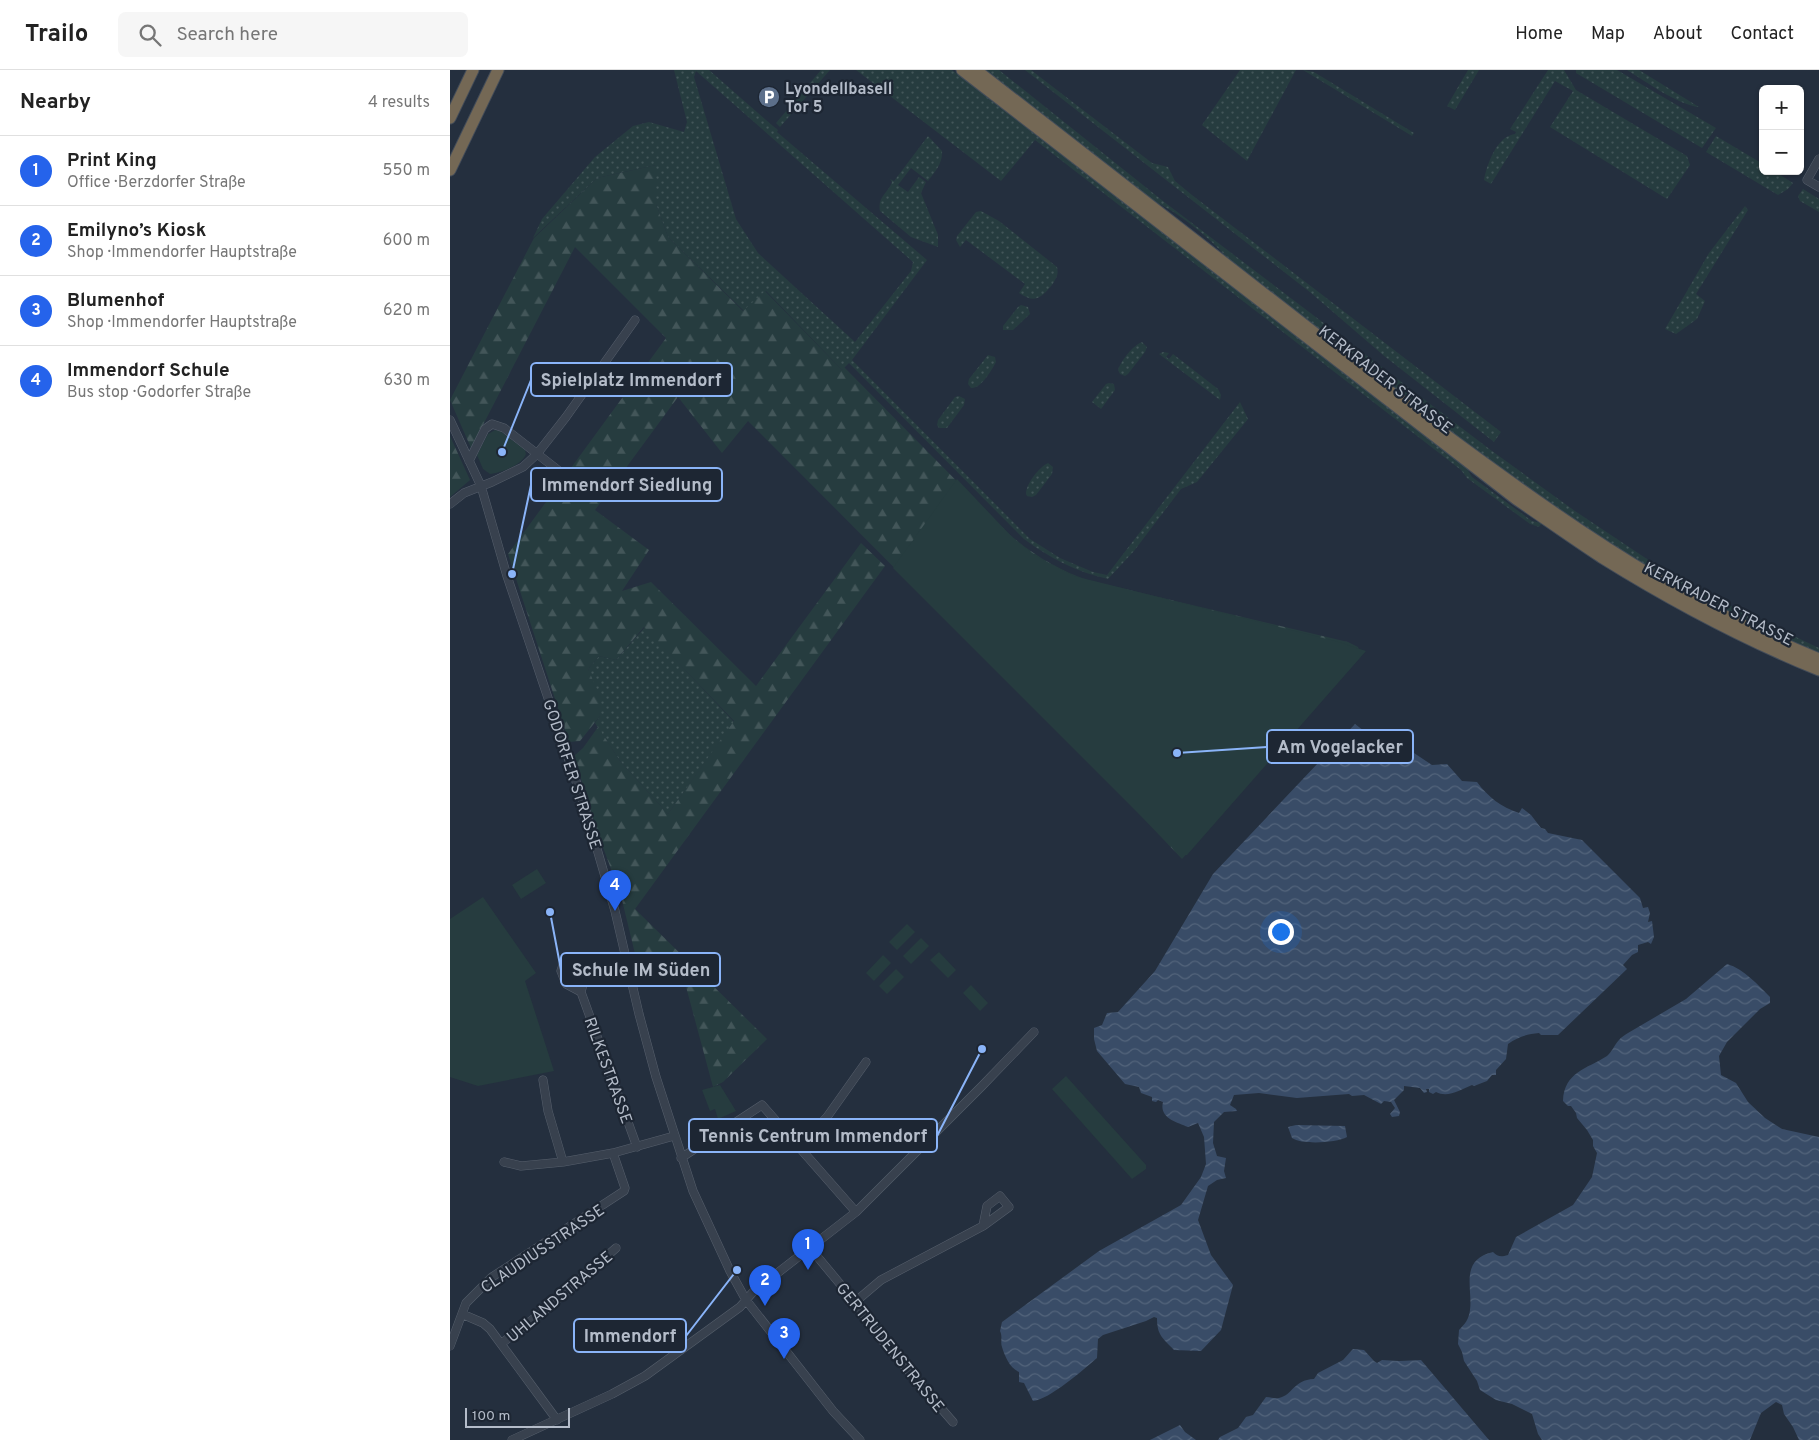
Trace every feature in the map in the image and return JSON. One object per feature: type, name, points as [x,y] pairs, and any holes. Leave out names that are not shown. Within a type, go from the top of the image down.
[{"type":"highway","points":[[450,118],[473,70]]},
{"type":"highway","points":[[450,170],[498,70]]},
{"type":"highway","name":"KERKRADER STRASSE","points":[[962,70],[1516,498],[1599,556],[1653,589],[1746,638],[1819,670]]},
{"type":"highway","name":"KERKRADER STRASSE","points":[[976,70],[1446,435],[1521,490],[1656,578],[1750,629],[1819,659]]},
{"type":"street","points":[[1819,159],[1807,180],[1819,187]]},
{"type":"street","points":[[450,504],[464,493],[524,467],[537,454],[566,417],[635,320]]},
{"type":"street","name":"GODORFER STRASSE","points":[[450,420],[481,486],[508,576],[586,812],[616,911],[639,1014],[674,1136],[701,1211],[746,1300],[833,1411],[860,1440]]},
{"type":"street","points":[[469,461],[485,429],[492,424],[504,428],[563,474]]},
{"type":"street","name":"RILKESTRASSE","points":[[581,992],[636,1148]]},
{"type":"street","points":[[512,1440],[645,1376],[740,1307],[753,1292],[811,1249],[856,1212],[1034,1032]]},
{"type":"street","points":[[799,1147],[827,1117],[866,1062]]},
{"type":"street","points":[[543,1080],[548,1111],[564,1162]]},
{"type":"street","points":[[681,1158],[762,1105],[856,1212]]},
{"type":"street","points":[[504,1162],[520,1166],[564,1162],[613,1154],[674,1136]]},
{"type":"street","name":"CLAUDIUSSTRASSE","points":[[450,1346],[470,1298],[492,1277],[621,1195],[625,1188],[613,1154]]},
{"type":"street","points":[[855,1302],[880,1280],[983,1226]]},
{"type":"street","name":"UHLANDSTRASSE","points":[[502,1343],[545,1310],[616,1248]]},
{"type":"street","name":"GERTRUDENSTRASSE","points":[[811,1249],[855,1302],[882,1340],[953,1422]]},
{"type":"street","points":[[462,1314],[490,1328],[557,1420]]},
{"type":"green space","points":[[674,70],[709,70],[778,130],[777,132],[927,260],[852,360],[1030,539],[1060,558],[1093,572],[1107,575],[1240,402],[1248,419],[1197,482],[1181,489],[1134,551],[1108,579],[1074,568],[1054,558],[1024,539],[849,363],[842,370],[766,291],[744,311],[668,237],[656,204],[656,165],[597,178],[533,238],[542,219],[595,157],[633,126],[649,122],[684,132],[687,122]],"holes":[[[696,71],[913,262],[911,271],[855,342],[758,253],[736,219],[694,77]]]},
{"type":"green space","points":[[821,70],[830,70],[780,127],[776,123]]},
{"type":"green space","points":[[856,70],[952,70],[1466,467],[1472,477],[1532,521],[1542,523],[1539,527],[1530,524],[1467,478],[1461,470],[1035,140],[1001,181]]},
{"type":"green space","points":[[985,70],[999,70],[1163,201],[1492,451],[1575,511],[1653,563],[1714,598],[1819,648],[1819,654],[1743,620],[1669,581],[1621,552],[1520,483],[1470,447],[1228,259],[1195,228],[1166,207],[1157,203]]},
{"type":"green space","points":[[1025,70],[1031,70],[1152,163],[1168,167],[1175,181],[1192,195],[1501,432],[1494,442],[1383,355],[1311,293]]},
{"type":"green space","points":[[1240,70],[1296,70],[1247,161],[1202,125]]},
{"type":"green space","points":[[1303,70],[1314,72],[1414,133],[1412,136]]},
{"type":"green space","points":[[1468,70],[1479,70],[1455,110],[1447,106]]},
{"type":"green space","points":[[1548,70],[1564,70],[1576,90],[1687,156],[1690,165],[1667,199],[1550,127],[1573,91],[1555,81],[1491,184],[1484,180],[1498,145],[1509,136],[1515,134],[1516,132],[1510,129]]},
{"type":"green space","points":[[1576,70],[1617,70],[1716,128],[1702,148],[1576,73]]},
{"type":"green space","points":[[1627,70],[1639,70],[1699,107],[1681,102]]},
{"type":"green space","points":[[928,136],[942,151],[938,167],[928,181],[911,168],[898,185],[908,192],[919,177],[926,182],[921,193],[938,235],[938,247],[911,237],[880,211],[879,206],[881,199],[892,182],[890,179],[894,181]]},
{"type":"green space","points":[[1716,136],[1759,162],[1759,175],[1780,175],[1793,183],[1788,189],[1778,195],[1706,152]]},
{"type":"green space","points":[[656,165],[656,204],[668,237],[743,311],[765,291],[842,370],[844,367],[1009,534],[1037,555],[1087,580],[1348,642],[1358,647],[1361,656],[1182,859],[1126,800],[748,421],[722,453],[678,397],[595,510],[649,550],[622,591],[651,582],[756,686],[861,543],[885,566],[635,909],[767,1039],[723,1082],[713,1087],[678,957],[637,962],[621,896],[597,831],[574,756],[583,748],[598,727],[620,761],[668,814],[734,721],[644,627],[616,660],[599,656],[588,669],[599,694],[600,716],[580,741],[569,742],[508,554],[666,338],[575,247],[471,448],[450,400],[534,238],[597,178]]},
{"type":"green space","points":[[1803,189],[1819,199],[1819,212],[1800,201],[1798,196]]},
{"type":"green space","points":[[1745,206],[1748,210],[1696,294],[1705,301],[1697,319],[1676,334],[1665,329],[1709,253]]},
{"type":"green space","points":[[981,211],[999,221],[1057,267],[1056,278],[1041,296],[1034,299],[1019,293],[1025,284],[966,240],[960,247],[956,240],[957,236],[976,212]]},
{"type":"green space","points":[[1021,305],[1028,307],[1030,314],[1013,330],[1003,330],[1003,326]]},
{"type":"green space","points":[[1142,342],[1147,347],[1145,352],[1128,374],[1125,376],[1120,374],[1118,370],[1125,358],[1135,346]]},
{"type":"green space","points":[[1163,352],[1169,353],[1166,357],[1169,359],[1173,354],[1218,389],[1221,395],[1220,400],[1159,354]]},
{"type":"green space","points":[[988,355],[995,357],[996,362],[982,383],[975,388],[971,388],[968,384],[969,379]]},
{"type":"green space","points":[[1106,384],[1114,384],[1115,390],[1101,409],[1092,402]]},
{"type":"green space","points":[[959,396],[965,399],[964,405],[947,428],[939,428],[937,425],[938,420],[955,397]]},
{"type":"green space","points":[[495,430],[500,431],[525,450],[526,454],[520,462],[511,468],[490,474],[483,469],[477,455],[488,434]]},
{"type":"green space","points":[[450,436],[470,480],[450,497]]},
{"type":"green space","points":[[1048,463],[1053,467],[1052,474],[1036,495],[1032,497],[1027,496],[1027,490],[1034,476]]},
{"type":"green space","points":[[957,479],[1012,537],[1036,556],[1074,576],[1335,641],[1366,651],[1187,855],[1180,855],[893,568]]},
{"type":"green space","points":[[645,627],[734,722],[668,814],[620,761],[595,723],[600,716],[588,669],[599,656],[616,660]]},
{"type":"green space","points":[[537,869],[546,883],[521,899],[512,885]]},
{"type":"green space","points":[[483,897],[536,973],[525,981],[554,1071],[478,1086],[450,1077],[450,919]]},
{"type":"green space","points":[[907,924],[915,932],[897,950],[889,942]]},
{"type":"green space","points":[[921,938],[929,946],[911,964],[903,956]]},
{"type":"green space","points":[[939,952],[956,970],[948,978],[930,960]]},
{"type":"green space","points":[[883,955],[891,963],[874,981],[866,973]]},
{"type":"green space","points":[[896,969],[904,977],[887,994],[879,986]]},
{"type":"green space","points":[[971,985],[988,1003],[980,1011],[963,993]]},
{"type":"green space","points":[[1066,1076],[1146,1165],[1146,1169],[1132,1179],[1052,1089]]},
{"type":"green space","points":[[720,1085],[736,1111],[718,1119],[715,1109],[710,1111],[702,1090]]},
{"type":"water","points":[[1355,724],[1368,734],[1370,742],[1379,742],[1385,745],[1393,743],[1414,753],[1432,765],[1447,764],[1462,781],[1477,782],[1490,797],[1501,805],[1519,813],[1522,808],[1548,833],[1582,840],[1640,898],[1643,908],[1648,907],[1650,913],[1648,922],[1652,921],[1654,937],[1651,944],[1648,942],[1638,945],[1638,952],[1632,955],[1623,965],[1627,969],[1558,1035],[1541,1035],[1539,1033],[1515,1039],[1508,1044],[1506,1059],[1496,1070],[1496,1075],[1492,1075],[1487,1081],[1454,1093],[1440,1094],[1436,1092],[1433,1094],[1429,1092],[1429,1089],[1426,1089],[1427,1092],[1424,1093],[1420,1088],[1404,1086],[1404,1090],[1394,1100],[1400,1112],[1399,1116],[1392,1117],[1390,1114],[1395,1108],[1391,1102],[1384,1101],[1381,1104],[1364,1095],[1352,1096],[1349,1094],[1297,1098],[1259,1093],[1234,1095],[1230,1105],[1237,1111],[1224,1112],[1214,1122],[1213,1143],[1217,1156],[1226,1158],[1224,1171],[1226,1178],[1217,1180],[1208,1186],[1198,1220],[1211,1255],[1233,1285],[1221,1330],[1201,1351],[1174,1350],[1161,1336],[1157,1318],[1154,1317],[1103,1335],[1098,1339],[1097,1358],[1057,1390],[1033,1401],[1024,1383],[1019,1382],[1019,1372],[1010,1365],[1001,1345],[1000,1331],[1002,1322],[1099,1251],[1181,1205],[1201,1177],[1206,1164],[1204,1137],[1198,1123],[1188,1127],[1169,1119],[1162,1107],[1163,1102],[1158,1100],[1156,1102],[1152,1101],[1152,1097],[1141,1093],[1139,1087],[1125,1084],[1097,1051],[1094,1028],[1102,1025],[1107,1013],[1118,1012],[1155,971],[1213,874]]},
{"type":"water","points":[[1727,964],[1745,973],[1770,997],[1770,1003],[1760,1009],[1727,1042],[1719,1056],[1721,1075],[1736,1083],[1748,1102],[1765,1118],[1782,1129],[1819,1137],[1819,1440],[1799,1440],[1784,1414],[1782,1405],[1776,1402],[1761,1413],[1750,1440],[1542,1440],[1538,1434],[1532,1414],[1512,1404],[1496,1400],[1480,1390],[1477,1381],[1464,1361],[1458,1344],[1459,1330],[1469,1313],[1472,1268],[1475,1261],[1493,1252],[1500,1256],[1508,1255],[1516,1237],[1573,1205],[1592,1177],[1597,1153],[1593,1146],[1593,1140],[1571,1106],[1568,1106],[1563,1101],[1564,1091],[1572,1077],[1607,1056],[1623,1036],[1686,999]]},
{"type":"water","points":[[1296,1125],[1345,1126],[1347,1137],[1335,1141],[1303,1142],[1292,1138],[1288,1127]]},
{"type":"water","points":[[1353,1349],[1364,1350],[1377,1363],[1382,1360],[1421,1360],[1489,1440],[1218,1440],[1220,1437],[1238,1428],[1246,1417],[1253,1415],[1266,1397],[1277,1398],[1284,1396],[1297,1385],[1314,1379],[1318,1373],[1343,1360]]},
{"type":"water","points":[[1180,1425],[1185,1432],[1196,1440],[1150,1440]]},
{"type":"place","name":"Lyondellbasell Tor 5","points":[[769,97]]},
{"type":"place","name":"Spielplatz Immendorf","points":[[502,452]]},
{"type":"place","name":"Immendorf Siedlung","points":[[512,574]]},
{"type":"place","name":"Am Vogelacker","points":[[1177,753]]},
{"type":"place","name":"Immendorf Schule","points":[[615,911]]},
{"type":"place","name":"Schule IM Süden","points":[[550,912]]},
{"type":"place","name":"Tennis Centrum Immendorf","points":[[982,1049]]},
{"type":"place","name":"Immendorf","points":[[737,1270]]},
{"type":"place","name":"Print King","points":[[808,1270]]},
{"type":"place","name":"Emilyno’s Kiosk","points":[[765,1306]]},
{"type":"place","name":"Blumenhof","points":[[784,1359]]}]
